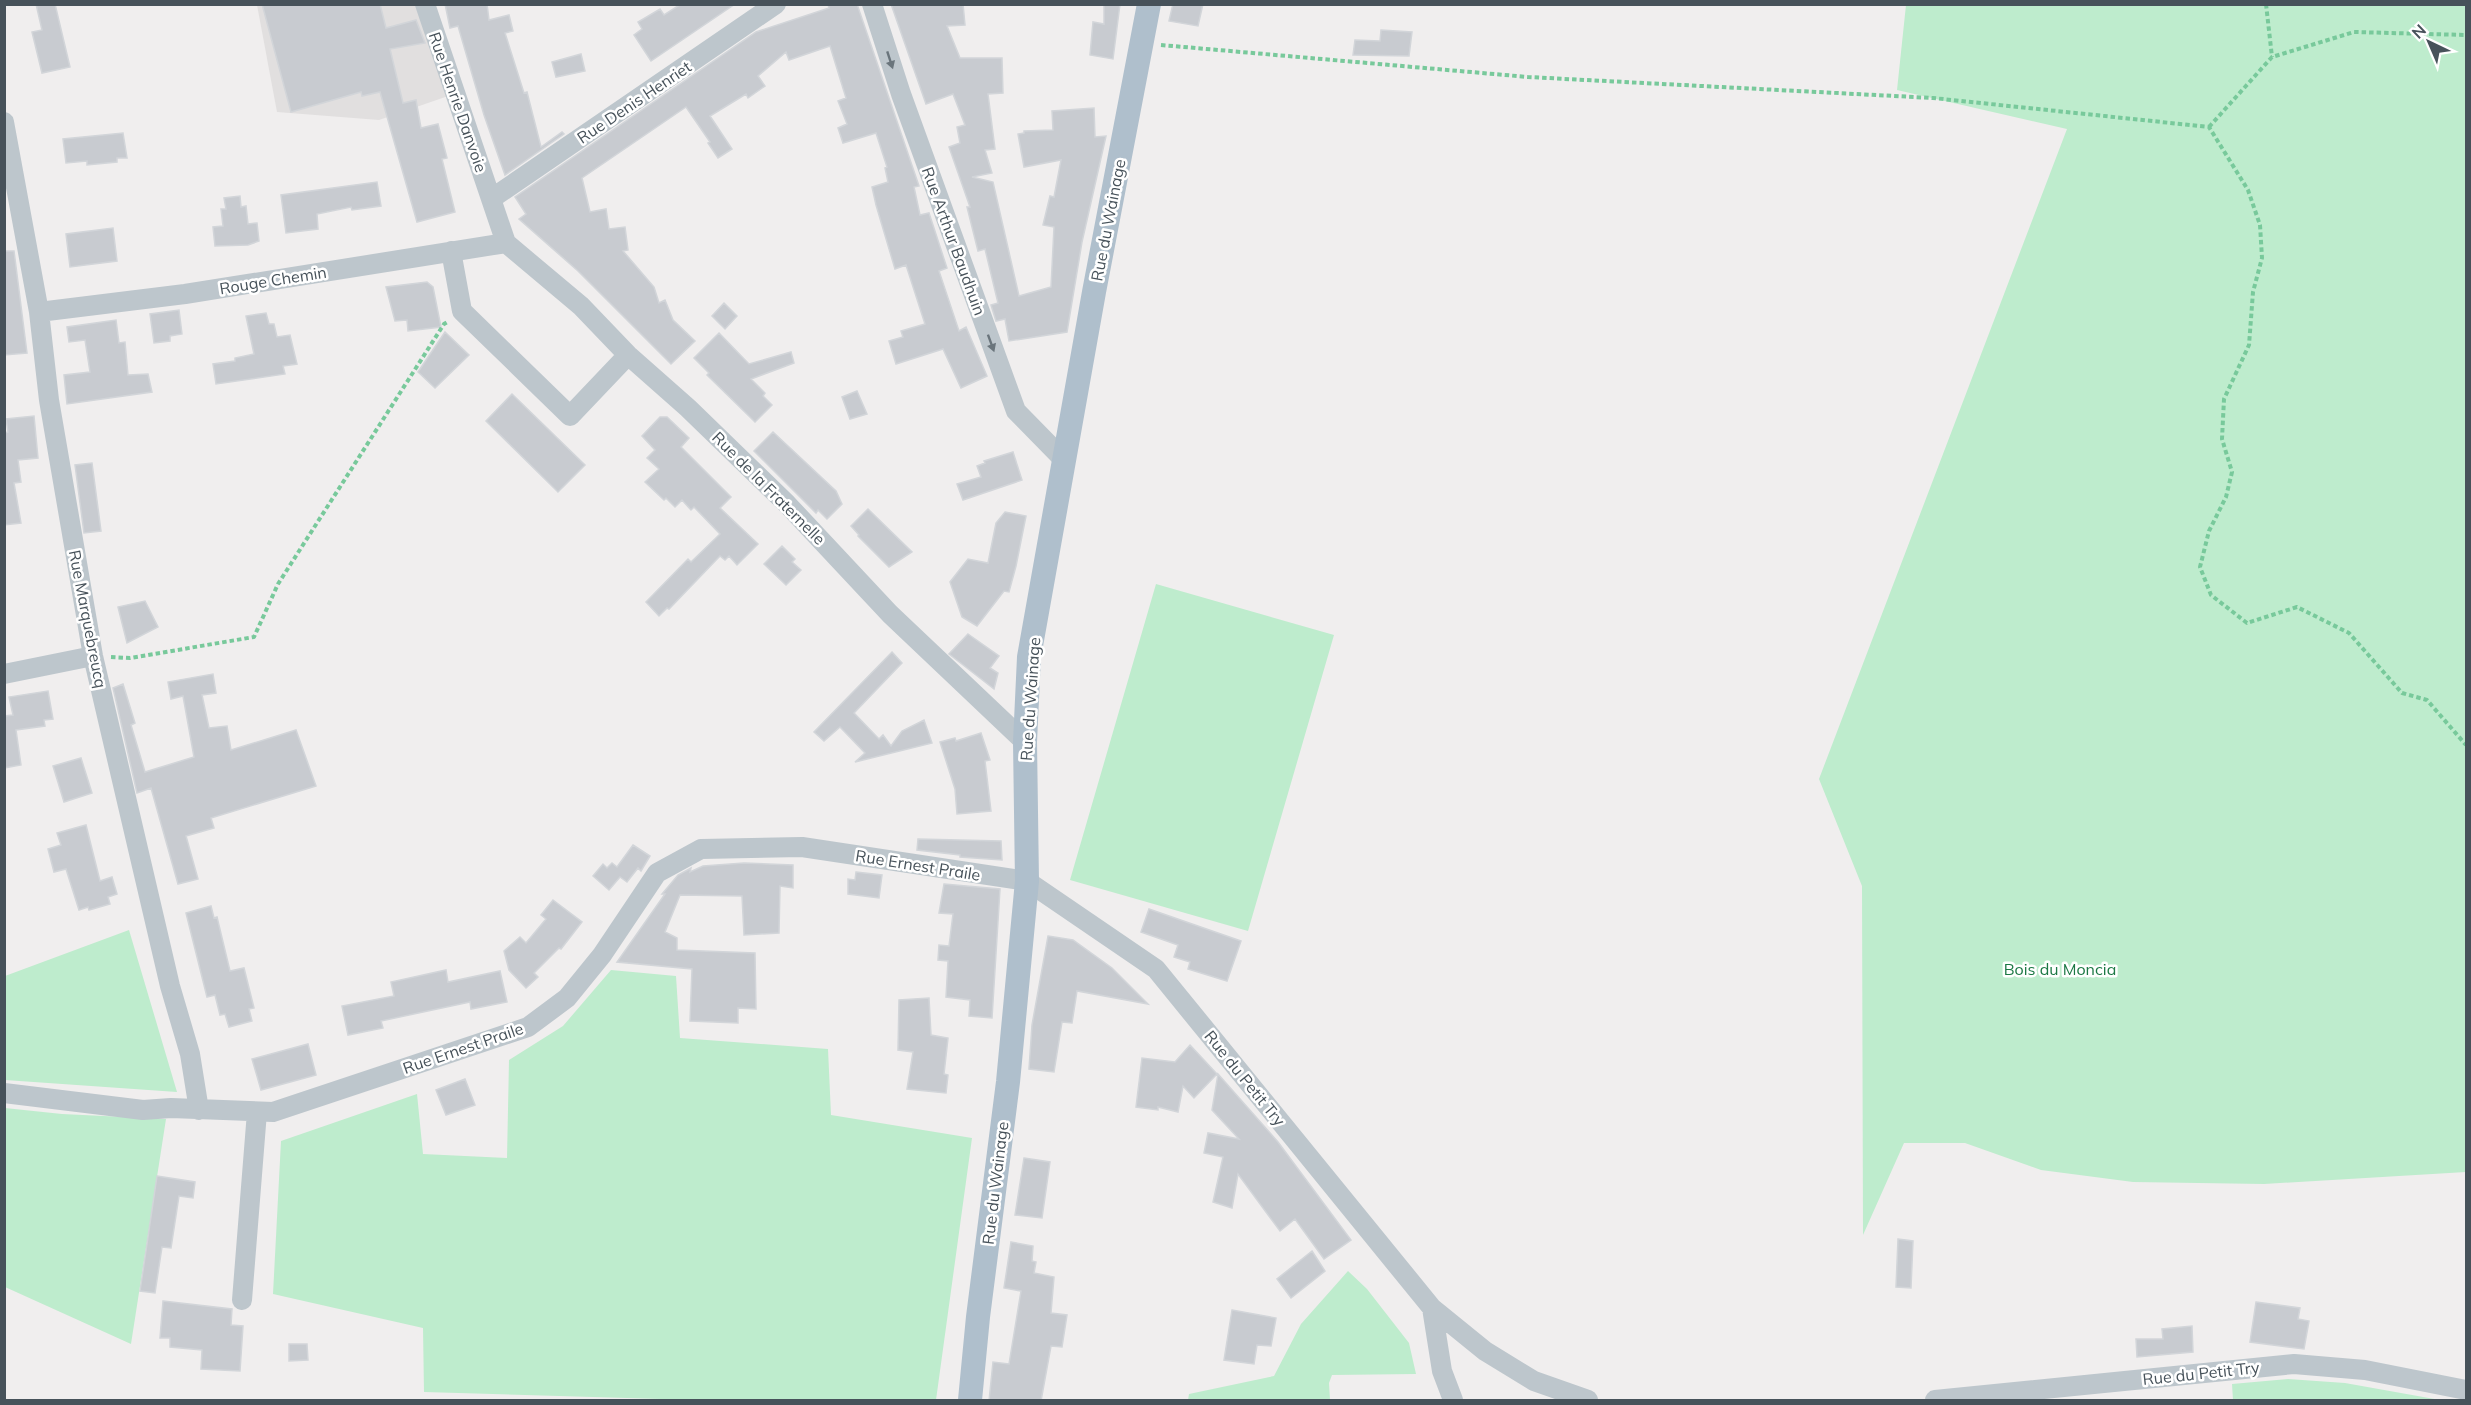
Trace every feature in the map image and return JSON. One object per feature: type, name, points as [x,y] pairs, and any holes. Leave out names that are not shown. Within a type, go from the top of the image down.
[{"type":"main road","name":"Rue du Wainage","points":[[970,1401],[978,1317],[1008,1082],[1027,881],[1025,742],[1029,657],[1094,292],[1149,4]]},
{"type":"street","name":"Rue Henrie Danvoie","points":[[425,4],[506,243]]},
{"type":"street","name":"Rue Denis Henriet","points":[[491,200],[776,4]]},
{"type":"street","name":"Rue Arthur Baudhuin","points":[[872,4],[1016,411],[1065,460]]},
{"type":"street","name":"Rue Marquebreucq","points":[[4,122],[39,312],[51,410],[93,656],[170,986],[190,1054],[199,1110]]},
{"type":"street","name":"Rouge Chemin","points":[[39,312],[185,294],[506,243]]},
{"type":"street","name":"Rue de la Fraternelle","points":[[506,243],[581,306],[628,355],[688,408],[787,504],[890,614],[1025,742]]},
{"type":"street","points":[[451,251],[462,311],[570,416],[628,355]]},
{"type":"street","points":[[4,674],[93,656]]},
{"type":"street","name":"Rue Ernest Praile","points":[[4,1093],[143,1110],[171,1108],[273,1112],[528,1027],[567,998],[602,955],[657,873],[701,849],[802,847],[1027,881]]},
{"type":"street","name":"Rue du Petit Try","points":[[1027,881],[1156,969],[1432,1308],[1485,1351],[1534,1381],[1588,1401]]},
{"type":"street","points":[[242,1300],[257,1112]]},
{"type":"street","points":[[1432,1308],[1442,1371],[1453,1401]]},
{"type":"street","name":"Rue du Petit Try","points":[[1935,1401],[2294,1364],[2365,1370],[2466,1390]]},
{"type":"path","points":[[2266,4],[2272,57]]},
{"type":"path","points":[[2209,126],[2272,57],[2354,32],[2466,35]]},
{"type":"path","points":[[1142,43],[1528,76],[1933,98],[2209,126]]},
{"type":"path","points":[[2209,126],[2248,190],[2260,225],[2262,258],[2253,292],[2249,345],[2224,399],[2222,439],[2232,472],[2226,497],[2209,531],[2200,567],[2211,595],[2247,623],[2297,607],[2349,633],[2402,693],[2427,700],[2466,745]]},
{"type":"path","points":[[93,656],[130,658],[254,638],[285,574],[444,324],[462,311]]},
{"type":"shaded area","points":[[257,5],[416,5],[451,95],[379,120],[277,112]]},
{"type":"green space","name":"Bois du Moncia","points":[[1906,5],[2466,5],[2466,1172],[2264,1184],[2133,1182],[2041,1170],[1965,1143],[1904,1143],[1863,1235],[1862,886],[1819,779],[2067,129],[1897,90]]},
{"type":"green space","points":[[1156,584],[1334,635],[1248,931],[1070,880]]},
{"type":"green space","points":[[129,930],[177,1092],[5,1080],[5,976]]},
{"type":"green space","points":[[611,970],[676,976],[680,1038],[828,1049],[831,1115],[972,1138],[936,1400],[695,1400],[424,1392],[423,1328],[273,1294],[281,1141],[417,1094],[423,1154],[507,1158],[509,1060],[563,1026]]},
{"type":"green space","points":[[5,1108],[62,1114],[166,1119],[131,1344],[5,1287]]},
{"type":"green space","points":[[1348,1271],[1367,1289],[1409,1343],[1416,1374],[1332,1375],[1329,1383],[1330,1400],[1188,1400],[1189,1394],[1274,1376],[1301,1324]]},
{"type":"green space","points":[[2288,1379],[2345,1383],[2440,1400],[2233,1400],[2232,1384]]},
{"type":"building","points":[[36,4],[55,4],[70,67],[42,73],[32,32],[42,30]]},
{"type":"building","points":[[262,4],[380,4],[386,28],[416,20],[425,43],[390,49],[403,103],[416,100],[421,128],[438,124],[447,158],[442,159],[455,212],[417,222],[380,92],[362,96],[361,92],[291,112]]},
{"type":"building","points":[[445,4],[487,4],[489,20],[509,15],[513,31],[505,33],[524,93],[527,92],[541,147],[562,132],[564,134],[505,175],[484,115],[458,26],[450,28]]},
{"type":"building","points":[[681,4],[735,4],[651,61],[634,35],[642,29],[638,22],[660,9],[664,15]]},
{"type":"building","points":[[828,4],[857,4],[919,186],[914,187],[920,215],[929,213],[947,268],[939,271],[959,331],[966,327],[987,376],[961,388],[943,349],[896,364],[889,341],[903,337],[901,331],[925,324],[906,265],[895,269],[876,205],[872,187],[888,182],[885,168],[887,167],[876,133],[843,143],[838,128],[847,124],[838,101],[846,98],[830,46],[789,60],[786,52],[758,76],[765,86],[748,98],[746,94],[710,116],[732,149],[718,158],[686,107],[582,178],[590,212],[606,209],[609,229],[625,227],[628,250],[623,251],[654,287],[659,303],[665,300],[673,320],[695,341],[671,364],[578,271],[519,219],[526,214],[515,197],[756,32],[829,8]]},
{"type":"building","points":[[891,4],[963,4],[965,25],[947,26],[960,58],[1002,58],[1003,93],[988,94],[995,149],[985,150],[992,173],[972,177],[993,182],[1019,296],[1051,287],[1054,227],[1043,225],[1050,196],[1054,197],[1061,160],[1024,167],[1018,134],[1024,131],[1053,130],[1052,111],[1094,108],[1095,137],[1106,136],[1082,242],[1067,332],[1009,341],[1005,319],[996,321],[991,305],[998,303],[985,249],[978,251],[967,207],[970,207],[949,147],[960,143],[957,127],[965,125],[953,94],[926,104]]},
{"type":"building","points":[[1104,4],[1120,4],[1113,59],[1090,55],[1093,22],[1104,24]]},
{"type":"building","points":[[1173,4],[1203,4],[1198,26],[1169,21]]},
{"type":"building","points":[[1381,30],[1412,32],[1409,56],[1353,55],[1355,40],[1380,41]]},
{"type":"building","points":[[581,54],[585,71],[556,77],[552,62]]},
{"type":"building","points":[[123,133],[127,158],[117,158],[117,162],[87,165],[87,161],[66,163],[63,139]]},
{"type":"building","points":[[377,182],[381,206],[352,210],[351,207],[317,214],[318,229],[286,233],[281,195]]},
{"type":"building","points":[[240,196],[241,207],[246,206],[248,224],[257,223],[259,241],[248,245],[215,246],[213,227],[223,226],[221,209],[226,209],[224,198]]},
{"type":"building","points":[[113,228],[117,261],[70,267],[66,234]]},
{"type":"building","points":[[4,251],[14,251],[27,353],[4,355]]},
{"type":"building","points":[[427,282],[433,287],[441,327],[408,331],[407,320],[395,321],[386,287]]},
{"type":"building","points":[[724,303],[737,316],[725,329],[712,316]]},
{"type":"building","points":[[179,310],[182,334],[170,336],[170,341],[154,343],[150,314]]},
{"type":"building","points":[[266,313],[269,324],[274,324],[277,337],[290,335],[297,364],[283,366],[285,374],[216,384],[213,364],[235,361],[235,358],[254,354],[246,316]]},
{"type":"building","points":[[116,320],[119,343],[125,342],[128,375],[148,374],[152,392],[67,404],[64,375],[90,372],[85,340],[69,342],[67,327]]},
{"type":"building","points":[[445,332],[469,355],[435,388],[418,372]]},
{"type":"building","points":[[719,333],[749,364],[791,352],[794,363],[751,379],[765,393],[763,396],[772,405],[755,422],[707,375],[709,373],[694,358]]},
{"type":"building","points":[[857,391],[867,414],[850,419],[842,397]]},
{"type":"building","points":[[512,394],[585,465],[558,492],[486,421]]},
{"type":"building","points":[[34,416],[38,458],[18,460],[21,482],[14,483],[21,523],[4,525],[4,433],[8,432],[6,419]]},
{"type":"building","points":[[660,417],[667,417],[689,438],[681,447],[731,497],[720,508],[758,544],[737,565],[729,556],[725,560],[720,556],[669,609],[667,608],[659,616],[646,602],[688,559],[691,562],[720,534],[694,507],[691,510],[682,500],[675,507],[645,482],[659,469],[647,458],[655,450],[642,436]]},
{"type":"building","points":[[773,432],[836,491],[842,504],[827,519],[818,510],[816,513],[754,451]]},
{"type":"building","points":[[1013,452],[1022,480],[963,500],[957,484],[981,477],[977,466],[985,463],[984,461]]},
{"type":"building","points":[[92,463],[101,531],[84,533],[75,465]]},
{"type":"building","points":[[868,509],[912,552],[889,567],[851,526]]},
{"type":"building","points":[[1005,512],[1026,516],[1016,566],[1009,592],[1004,591],[977,626],[962,617],[950,582],[968,559],[988,563],[996,523]]},
{"type":"building","points":[[782,546],[795,559],[792,562],[801,570],[786,585],[764,564]]},
{"type":"building","points":[[145,601],[158,627],[127,643],[118,607]]},
{"type":"building","points":[[968,634],[999,656],[990,668],[998,673],[994,689],[949,654]]},
{"type":"building","points":[[892,652],[902,663],[854,713],[879,739],[883,735],[891,746],[902,731],[924,720],[932,743],[855,762],[865,753],[840,727],[824,741],[814,732]]},
{"type":"building","points":[[213,674],[216,693],[202,695],[209,728],[227,726],[231,750],[296,730],[316,786],[211,818],[214,828],[186,836],[198,879],[178,884],[151,788],[137,793],[113,688],[123,684],[135,723],[131,725],[145,772],[194,757],[183,696],[171,699],[168,682]]},
{"type":"building","points":[[48,691],[53,719],[44,720],[45,726],[16,730],[21,765],[4,768],[4,716],[13,715],[9,697]]},
{"type":"building","points":[[981,733],[990,760],[985,761],[991,811],[957,814],[955,789],[940,742],[955,738],[956,741]]},
{"type":"building","points":[[81,758],[92,793],[64,802],[53,766]]},
{"type":"building","points":[[86,825],[100,881],[112,877],[117,894],[108,897],[110,904],[89,910],[88,907],[79,910],[66,869],[54,872],[48,849],[61,845],[57,833]]},
{"type":"building","points":[[918,839],[1001,841],[1002,860],[960,857],[960,855],[917,850]]},
{"type":"building","points":[[633,845],[650,856],[641,871],[638,868],[627,882],[620,877],[609,890],[593,876],[603,864],[607,868],[612,863],[617,867]]},
{"type":"building","points":[[744,863],[793,865],[793,888],[780,886],[779,933],[744,935],[742,896],[680,895],[665,932],[677,938],[677,950],[755,953],[756,1009],[738,1008],[738,1023],[690,1021],[692,969],[617,962],[665,894],[662,894],[678,875],[691,868],[690,872],[703,866]]},
{"type":"building","points":[[856,872],[882,875],[879,898],[848,894],[848,879],[855,880]]},
{"type":"building","points":[[944,884],[1000,889],[992,1018],[969,1016],[970,1000],[946,997],[948,961],[938,960],[939,945],[949,946],[953,914],[939,913]]},
{"type":"building","points":[[553,900],[582,922],[561,949],[559,948],[534,973],[538,977],[526,988],[509,970],[504,951],[520,937],[526,943],[546,919],[541,915]]},
{"type":"building","points":[[211,906],[214,918],[217,917],[230,971],[244,968],[254,1008],[249,1009],[252,1021],[229,1027],[225,1014],[220,1015],[215,995],[207,997],[186,913]]},
{"type":"building","points":[[1149,909],[1241,941],[1227,981],[1188,969],[1190,962],[1174,957],[1178,945],[1141,932]]},
{"type":"building","points":[[1048,936],[1073,940],[1112,968],[1148,1004],[1077,991],[1072,1023],[1062,1022],[1054,1072],[1029,1069],[1032,1025]]},
{"type":"building","points":[[446,970],[448,982],[500,971],[507,1002],[471,1009],[470,1002],[381,1021],[383,1028],[348,1035],[342,1006],[394,996],[391,982]]},
{"type":"building","points":[[929,998],[931,1035],[948,1038],[944,1074],[948,1075],[946,1093],[907,1089],[913,1052],[898,1050],[899,1000]]},
{"type":"building","points":[[308,1044],[316,1075],[261,1090],[252,1059]]},
{"type":"building","points":[[1190,1045],[1217,1074],[1194,1098],[1183,1086],[1178,1112],[1158,1107],[1158,1110],[1136,1107],[1142,1058],[1175,1062]]},
{"type":"building","points":[[1218,1074],[1278,1142],[1351,1240],[1324,1259],[1295,1219],[1280,1231],[1238,1174],[1232,1208],[1213,1202],[1223,1157],[1204,1153],[1208,1133],[1239,1139],[1212,1110]]},
{"type":"building","points":[[465,1079],[475,1105],[446,1115],[436,1090]]},
{"type":"building","points":[[1024,1158],[1050,1162],[1042,1218],[1015,1215]]},
{"type":"building","points":[[157,1176],[195,1182],[193,1198],[179,1196],[171,1248],[162,1247],[155,1293],[140,1291]]},
{"type":"building","points":[[1898,1239],[1913,1241],[1911,1288],[1896,1287]]},
{"type":"building","points":[[1011,1242],[1033,1246],[1032,1261],[1036,1262],[1034,1273],[1054,1277],[1051,1313],[1067,1315],[1062,1347],[1051,1346],[1041,1401],[989,1401],[993,1362],[1009,1364],[1021,1291],[1004,1288]]},
{"type":"building","points":[[1312,1251],[1325,1271],[1291,1298],[1277,1279]]},
{"type":"building","points":[[163,1301],[232,1309],[231,1325],[243,1326],[240,1371],[201,1369],[202,1350],[170,1347],[170,1338],[160,1338]]},
{"type":"building","points":[[2256,1302],[2300,1308],[2298,1319],[2309,1321],[2304,1349],[2250,1342]]},
{"type":"building","points":[[1232,1310],[1276,1318],[1271,1346],[1257,1345],[1254,1364],[1224,1360]]},
{"type":"building","points":[[2192,1326],[2193,1352],[2137,1357],[2136,1339],[2163,1339],[2162,1329]]},
{"type":"building","points":[[289,1344],[307,1344],[308,1360],[289,1361]]}]
